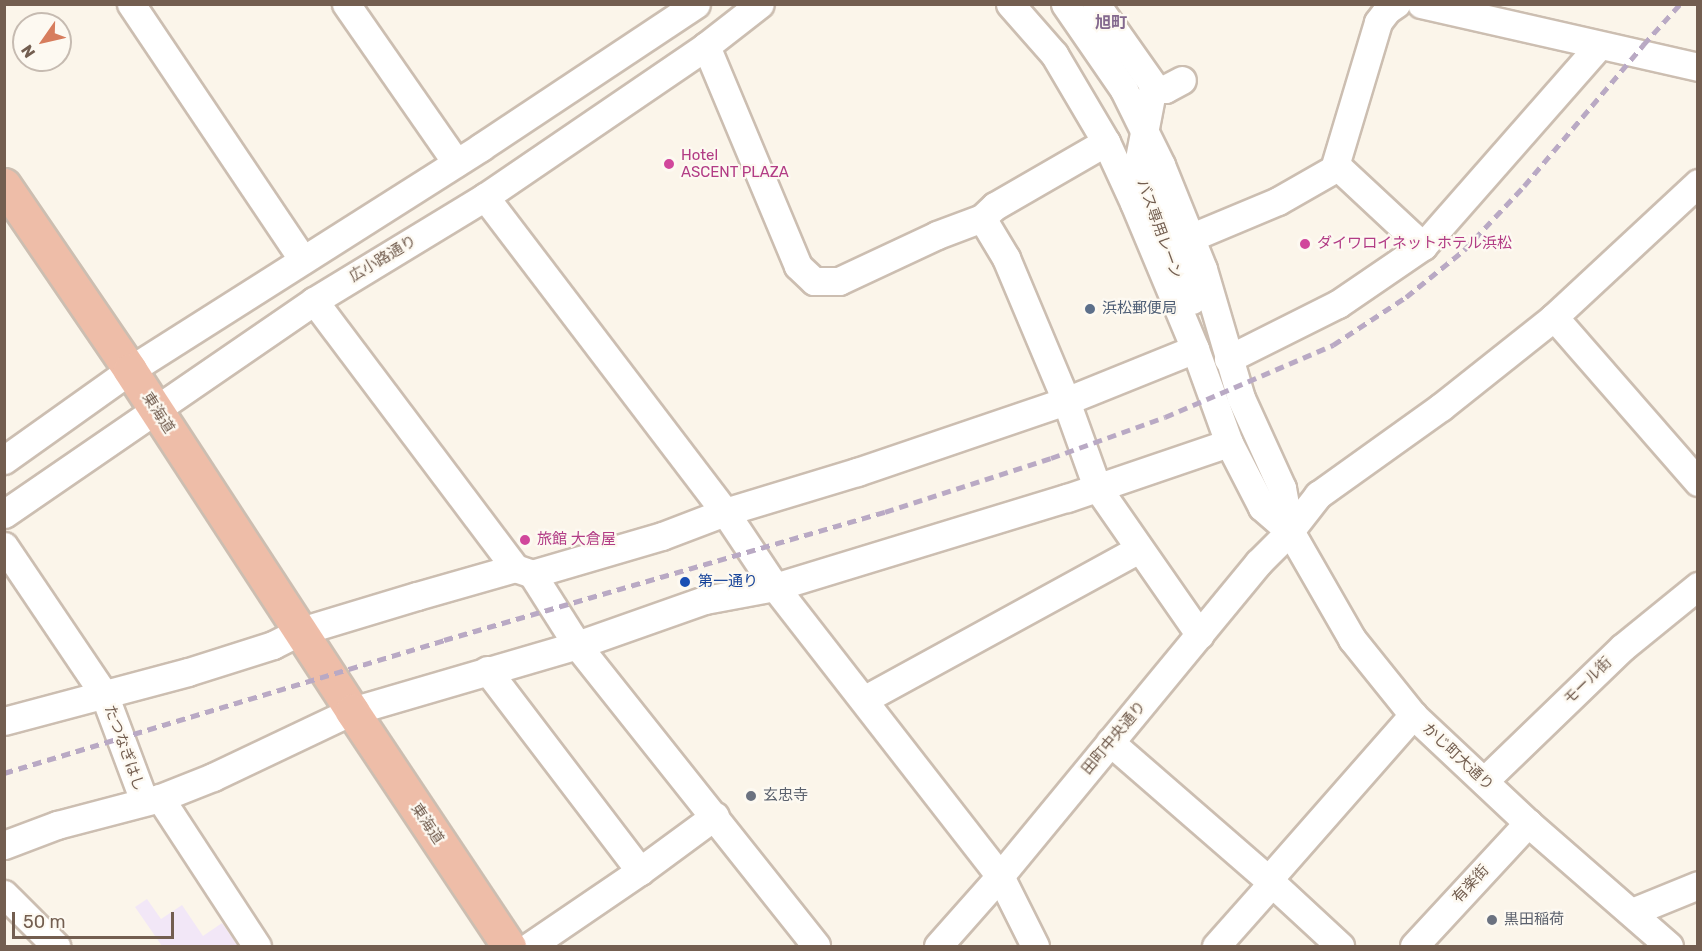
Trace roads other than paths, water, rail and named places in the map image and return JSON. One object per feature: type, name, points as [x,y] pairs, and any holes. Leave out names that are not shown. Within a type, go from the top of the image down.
[{"type":"highway","name":"東海道","points":[[4,185],[130,370],[509,946]]},
{"type":"street","points":[[131,4],[303,260]]},
{"type":"street","points":[[346,4],[456,162]]},
{"type":"street","name":"広小路通り","points":[[4,514],[314,301],[485,197],[706,46],[760,4]]},
{"type":"street","points":[[993,4],[1007,18],[1020,10],[1054,54],[1106,142],[1192,343],[1229,443],[1259,504],[1290,531]]},
{"type":"street","points":[[1065,4],[1124,90],[1192,237],[1213,299],[1228,359],[1241,398],[1282,488],[1290,531]]},
{"type":"street","points":[[1096,4],[1156,89],[1165,89],[1182,80]]},
{"type":"street","points":[[1192,237],[1278,201],[1329,173],[1336,165],[1378,22],[1387,10],[1396,4]]},
{"type":"street","points":[[1421,4],[1599,47],[1698,67]]},
{"type":"street","points":[[4,460],[130,370],[456,162],[686,7]]},
{"type":"street","points":[[706,46],[798,266],[814,281],[839,280],[937,235],[982,218],[995,206],[1106,142]]},
{"type":"street","points":[[1228,359],[1338,304],[1423,246],[1599,47]]},
{"type":"street","name":"バス専用レーン","points":[[1153,86],[1149,140],[1138,164],[1141,187],[1183,292],[1192,343]]},
{"type":"street","points":[[1149,140],[1151,185],[1188,286],[1200,337],[1204,374]]},
{"type":"street","points":[[1336,165],[1423,246]]},
{"type":"street","name":"田町中央通り","points":[[938,946],[1000,876],[1258,563],[1290,531],[1317,495],[1441,407],[1554,317],[1698,183]]},
{"type":"street","points":[[485,197],[725,512],[776,587],[1000,876],[1035,946]]},
{"type":"street","points":[[982,218],[1006,258],[1066,400],[1097,487],[1200,635]]},
{"type":"street","points":[[314,301],[524,571],[577,645],[816,946]]},
{"type":"street","points":[[1554,317],[1698,482]]},
{"type":"street","points":[[4,721],[188,672],[524,571],[662,536],[725,512],[857,472],[1066,400],[1192,343]]},
{"type":"street","points":[[4,845],[57,825],[152,799],[213,777],[349,706],[577,645],[705,600],[776,587],[1097,487],[1229,443]]},
{"type":"street","name":"かじ町大通り","points":[[1290,531],[1352,639],[1413,715],[1528,823],[1669,946]]},
{"type":"street","name":"たつなぎはし","points":[[4,546],[104,694],[152,799],[257,946]]},
{"type":"street","points":[[865,699],[1139,549]]},
{"type":"street","name":"モール街","points":[[1484,781],[1623,647],[1698,586]]},
{"type":"street","points":[[488,670],[640,871]]},
{"type":"street","points":[[1216,946],[1263,876],[1413,715]]},
{"type":"street","points":[[1110,742],[1340,946]]},
{"type":"street","points":[[530,946],[640,871],[715,816]]},
{"type":"street","name":"有楽街","points":[[1414,946],[1528,823]]},
{"type":"street","points":[[1632,912],[1698,885]]},
{"type":"street","points":[[4,894],[56,946]]},
{"type":"railway","points":[[4,773],[444,640],[885,512],[1051,458],[1165,417],[1333,345],[1406,297],[1464,250],[1524,186],[1680,4]]},
{"type":"place","name":"Hotel ASCENT PLAZA","points":[[669,164]]},
{"type":"place","name":"ダイワロイネットホテル浜松","points":[[1305,244]]},
{"type":"place","name":"浜松郵便局","points":[[1090,309]]},
{"type":"place","name":"旅館 大倉屋","points":[[525,540]]},
{"type":"place","name":"第一通り","points":[[685,582]]},
{"type":"place","name":"玄忠寺","points":[[751,796]]},
{"type":"place","name":"黒田稲荷","points":[[1492,920]]},
{"type":"district","name":"旭町","points":[[1111,23]]}]
